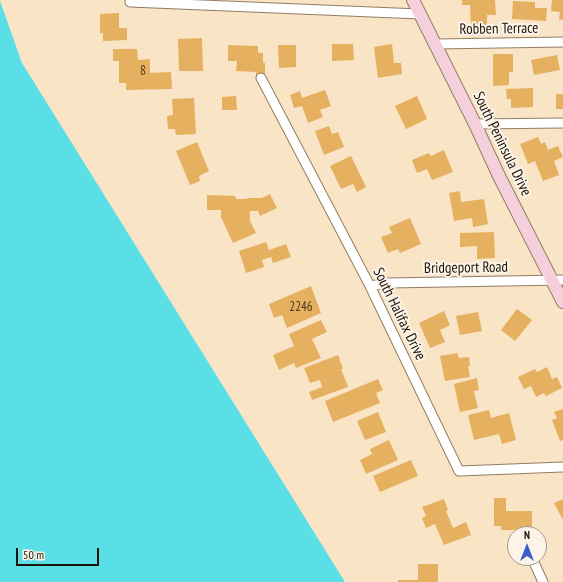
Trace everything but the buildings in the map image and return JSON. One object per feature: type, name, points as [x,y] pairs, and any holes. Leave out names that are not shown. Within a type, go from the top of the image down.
[{"type":"main road","name":"South Peninsula Drive","points":[[413,0],[436,44],[499,176],[558,281],[563,302]]},
{"type":"street","points":[[130,2],[420,14]]},
{"type":"street","name":"Robben Terrace","points":[[436,44],[563,42]]},
{"type":"street","name":"South Halifax Drive","points":[[261,78],[370,286],[459,472],[563,467]]},
{"type":"street","points":[[475,124],[563,123]]},
{"type":"street","name":"Bridgeport Road","points":[[370,286],[388,283],[558,281]]},
{"type":"street","points":[[536,566],[544,582]]},
{"type":"water","points":[[0,1],[22,63],[345,582],[0,582]]}]
